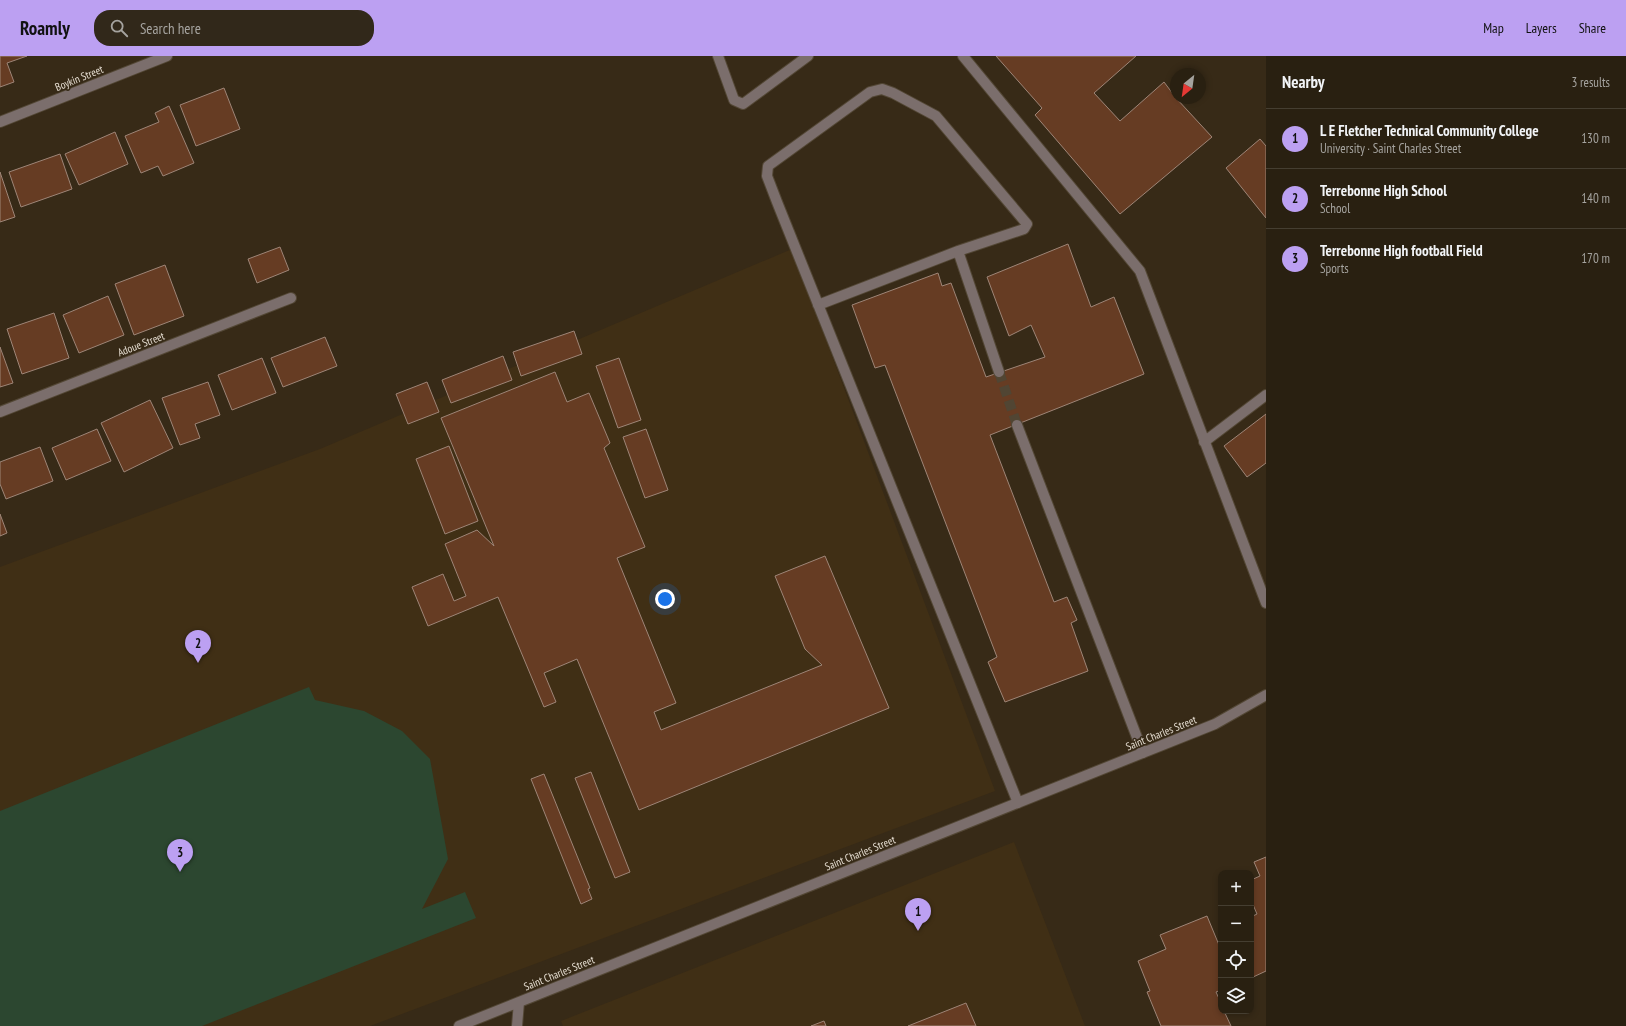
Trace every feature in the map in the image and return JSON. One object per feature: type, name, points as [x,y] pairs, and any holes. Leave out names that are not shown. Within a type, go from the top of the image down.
[{"type":"street","name":"Boykin Street","points":[[0,122],[167,56]]},
{"type":"street","points":[[718,56],[734,100],[743,104],[808,56]]},
{"type":"street","points":[[962,56],[1140,271],[1266,603]]},
{"type":"street","points":[[818,305],[958,251],[1024,229],[1027,224],[936,116],[893,93],[882,89],[870,92],[768,166],[767,176],[818,305],[1018,803]]},
{"type":"street","points":[[958,251],[999,372]]},
{"type":"street","name":"Adoue Street","points":[[0,412],[291,298]]},
{"type":"street","points":[[1204,442],[1266,395]]},
{"type":"street","points":[[1017,424],[1143,753]]},
{"type":"street","name":"Saint Charles Street","points":[[458,1026],[1215,724],[1266,695]]},
{"type":"street","points":[[517,1026],[519,1002]]},
{"type":"shaded area","points":[[792,249],[995,791],[370,1026],[0,1026],[0,567],[320,449]]},
{"type":"shaded area","points":[[1014,842],[1085,1026],[563,1026],[561,1021]]},
{"type":"green space","points":[[309,687],[315,700],[364,711],[402,731],[430,759],[448,859],[422,909],[465,892],[476,918],[202,1026],[0,1026],[0,811]]},
{"type":"building","points":[[0,56],[27,56],[7,63],[14,82],[0,87]]},
{"type":"building","points":[[996,56],[1136,56],[1094,93],[1120,121],[1164,82],[1170,90],[1170,104],[1182,104],[1212,137],[1120,214],[1035,115],[1042,108]]},
{"type":"building","points":[[224,88],[240,129],[196,146],[180,105]]},
{"type":"building","points":[[169,106],[194,163],[163,176],[158,166],[141,173],[125,136],[159,122],[155,113]]},
{"type":"building","points":[[115,132],[128,164],[79,185],[65,154]]},
{"type":"building","points":[[1260,139],[1266,146],[1266,218],[1226,168]]},
{"type":"building","points":[[60,154],[72,189],[21,207],[9,172]]},
{"type":"building","points":[[0,172],[15,217],[0,222]]},
{"type":"building","points":[[1068,244],[1091,307],[1114,297],[1144,374],[990,435],[1054,602],[1067,597],[1077,620],[1071,623],[1088,671],[1005,702],[988,662],[997,657],[885,365],[875,368],[852,305],[938,273],[942,286],[951,283],[986,377],[1045,357],[1031,325],[1009,336],[987,277]]},
{"type":"building","points":[[280,247],[289,270],[257,283],[248,259]]},
{"type":"building","points":[[165,265],[184,316],[134,335],[115,284]]},
{"type":"building","points":[[108,296],[124,335],[79,353],[63,315]]},
{"type":"building","points":[[54,313],[69,358],[22,374],[7,329]]},
{"type":"building","points":[[574,331],[582,354],[521,376],[513,352]]},
{"type":"building","points":[[325,337],[337,366],[283,387],[271,358]]},
{"type":"building","points":[[0,347],[13,383],[0,387]]},
{"type":"building","points":[[503,356],[512,380],[451,403],[442,380]]},
{"type":"building","points":[[262,358],[276,393],[232,410],[218,375]]},
{"type":"building","points":[[619,358],[641,420],[618,428],[596,366]]},
{"type":"building","points":[[555,372],[567,402],[589,393],[610,443],[604,448],[645,547],[617,558],[676,703],[654,712],[661,730],[822,665],[805,649],[775,576],[825,556],[889,708],[639,810],[577,659],[544,673],[556,702],[544,707],[498,597],[428,626],[412,587],[443,574],[454,601],[466,596],[445,544],[477,530],[494,546],[441,418]]},
{"type":"building","points":[[208,382],[220,415],[195,424],[200,438],[180,445],[162,398]]},
{"type":"building","points":[[427,382],[439,412],[408,424],[396,394]]},
{"type":"building","points":[[150,400],[173,448],[124,472],[101,423]]},
{"type":"building","points":[[1266,414],[1266,463],[1247,477],[1224,446]]},
{"type":"building","points":[[97,429],[111,461],[66,480],[52,448]]},
{"type":"building","points":[[646,429],[668,490],[645,498],[623,437]]},
{"type":"building","points":[[449,446],[478,521],[445,534],[416,459]]},
{"type":"building","points":[[40,447],[53,481],[6,499],[0,484],[0,462]]},
{"type":"building","points":[[0,514],[7,533],[0,536]]},
{"type":"building","points":[[591,772],[630,872],[615,878],[575,778]]},
{"type":"building","points":[[544,774],[590,888],[588,889],[592,899],[581,904],[531,779]]},
{"type":"building","points":[[1266,857],[1266,971],[1254,977],[1254,916],[1257,914],[1254,907],[1254,879],[1260,876],[1254,862]]},
{"type":"building","points":[[1207,916],[1218,943],[1218,991],[1216,992],[1218,996],[1218,1014],[1225,1014],[1231,1026],[1161,1026],[1147,992],[1150,991],[1138,961],[1166,949],[1160,935]]},
{"type":"building","points":[[966,1003],[976,1026],[908,1026]]},
{"type":"building","points":[[824,1021],[826,1026],[811,1026]]},
{"type":"tunnel","points":[[999,372],[1017,425]]},
{"type":"place","name":"Terrebonne High School","points":[[198,663]]},
{"type":"place","name":"Terrebonne High football Field","points":[[180,872]]},
{"type":"place","name":"L E Fletcher Technical Community College","points":[[918,931]]}]
